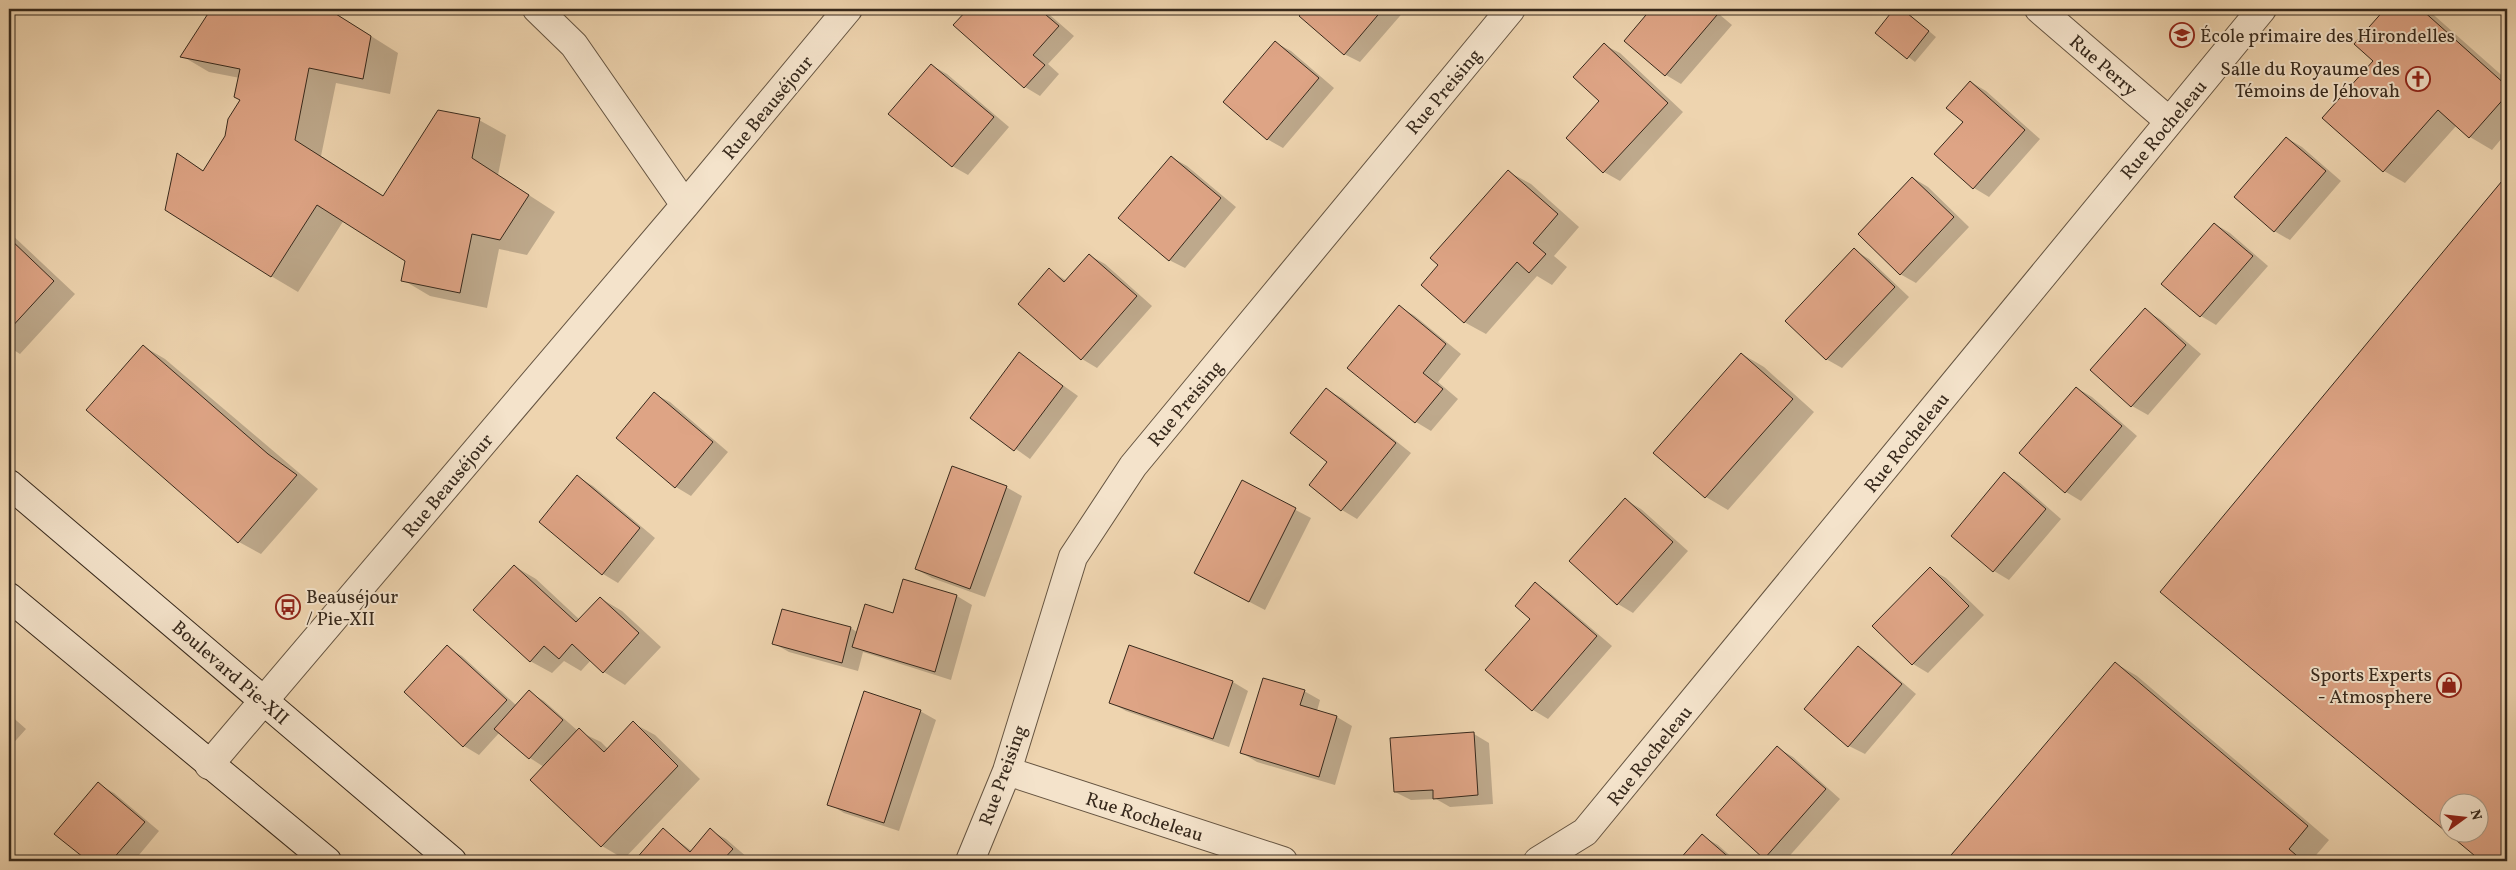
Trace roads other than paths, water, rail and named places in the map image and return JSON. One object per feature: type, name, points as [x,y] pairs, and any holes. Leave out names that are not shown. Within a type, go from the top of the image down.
[{"type":"street","points":[[537,9],[574,45],[685,204]]},
{"type":"street","name":"Rue Beauséjour","points":[[209,765],[848,9]]},
{"type":"street","name":"Rue Preising","points":[[970,861],[1006,771],[1073,557],[1133,466],[1511,9]]},
{"type":"street","name":"Rue Perry","points":[[2039,9],[2169,121]]},
{"type":"street","name":"Rue Rocheleau","points":[[1538,861],[1585,832],[2262,9]]},
{"type":"street","name":"Boulevard Pie-XII","points":[[9,484],[452,861]]},
{"type":"street","points":[[9,597],[209,765],[327,861]]},
{"type":"street","name":"Rue Rocheleau","points":[[1006,771],[1283,861]]},
{"type":"place","name":"École primaire des Hirondelles","points":[[2182,35]]},
{"type":"place","name":"Salle du Royaume des Témoins de Jéhovah","points":[[2418,79]]},
{"type":"place","name":"Beauséjour / Pie-XII","points":[[288,607]]},
{"type":"place","name":"Sports Experts - Atmosphere","points":[[2449,685]]}]
